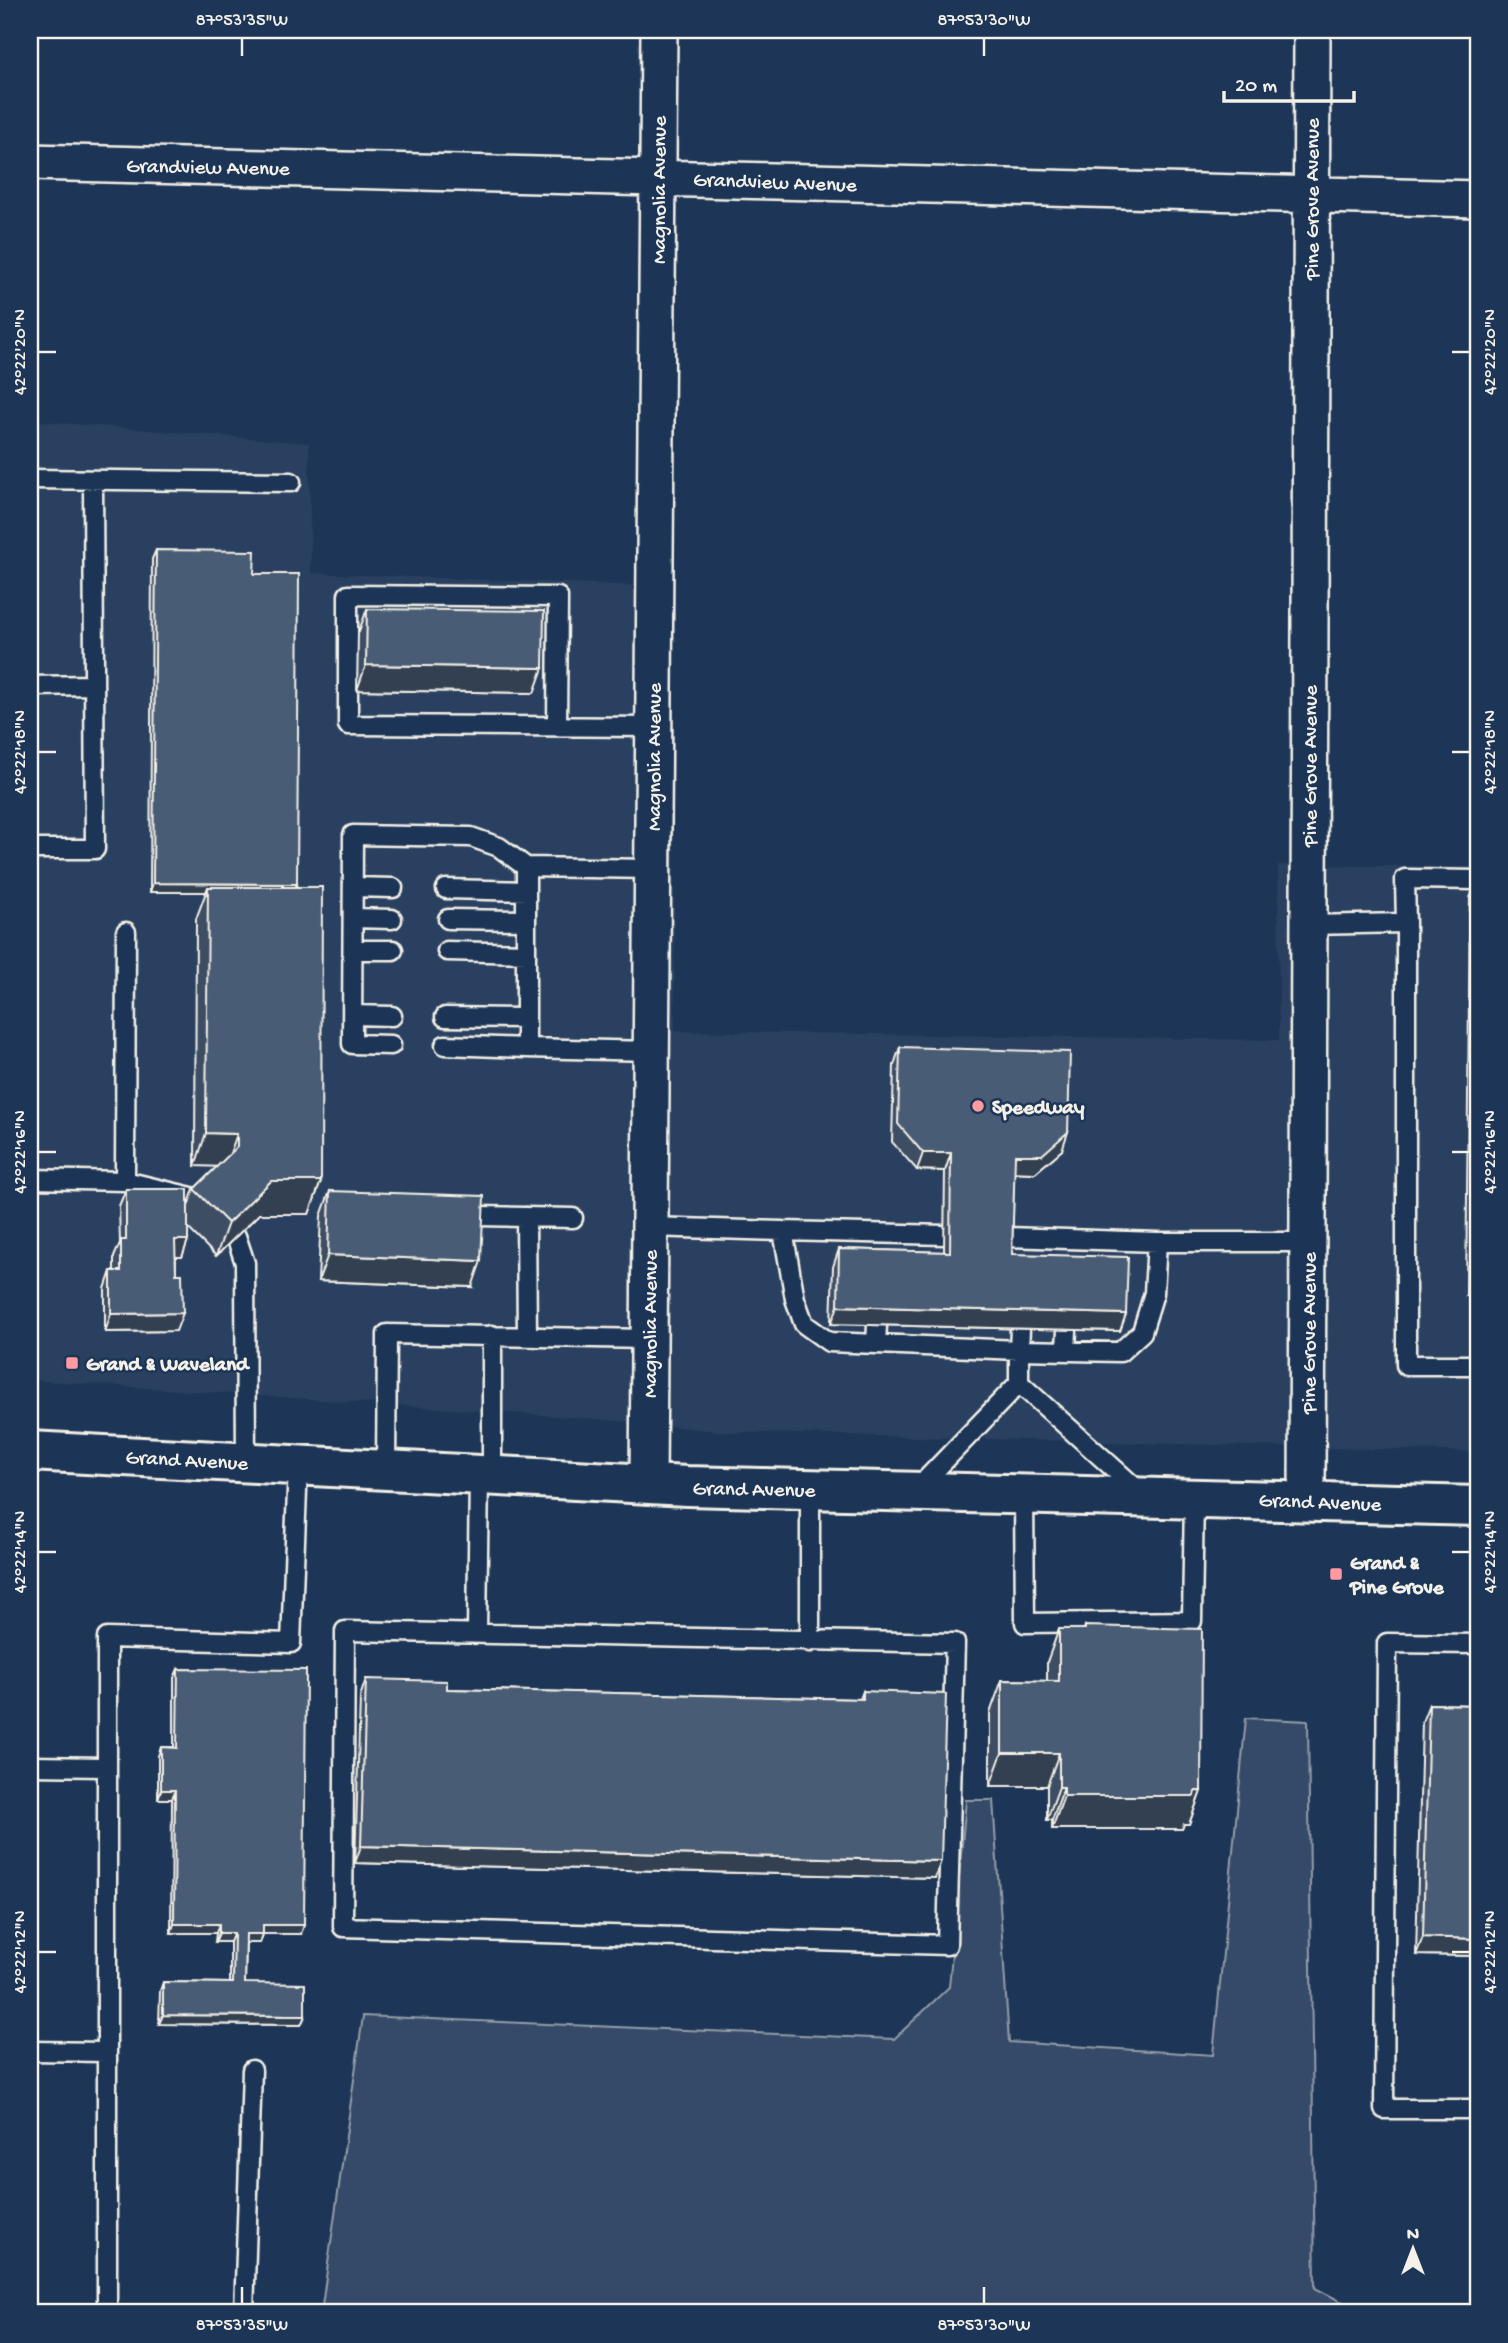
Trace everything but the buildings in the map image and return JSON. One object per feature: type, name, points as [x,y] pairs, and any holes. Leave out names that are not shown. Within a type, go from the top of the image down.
[{"type":"main road","name":"Grand Avenue","points":[[30,1451],[648,1484],[1478,1506]]},
{"type":"street","name":"Magnolia Avenue","points":[[648,1484],[659,30]]},
{"type":"street","name":"Pine Grove Avenue","points":[[1307,1502],[1312,30]]},
{"type":"street","name":"Grandview Avenue","points":[[30,162],[659,177],[1311,197],[1478,199]]},
{"type":"lane","points":[[30,479],[291,482]]},
{"type":"lane","points":[[30,849],[95,849],[93,480]]},
{"type":"lane","points":[[557,726],[558,597],[348,595],[348,725],[653,727]]},
{"type":"lane","points":[[30,686],[94,685]]},
{"type":"lane","points":[[391,1045],[352,1044],[353,835],[471,836],[499,847],[526,867],[652,869]]},
{"type":"lane","points":[[526,867],[526,1048]]},
{"type":"lane","points":[[1478,880],[1405,879],[1406,1365],[1478,1365]]},
{"type":"lane","points":[[353,887],[393,888]]},
{"type":"lane","points":[[446,889],[526,891]]},
{"type":"lane","points":[[353,918],[392,919]]},
{"type":"lane","points":[[448,919],[526,920]]},
{"type":"lane","points":[[1309,925],[1406,923]]},
{"type":"lane","points":[[125,1181],[126,932]]},
{"type":"lane","points":[[353,950],[393,950]]},
{"type":"lane","points":[[447,951],[526,953]]},
{"type":"lane","points":[[353,1015],[392,1016]]},
{"type":"lane","points":[[445,1017],[526,1018]]},
{"type":"lane","points":[[445,1045],[651,1051]]},
{"type":"lane","points":[[30,1180],[125,1181],[204,1200]]},
{"type":"lane","points":[[479,1216],[573,1218]]},
{"type":"lane","points":[[526,1217],[527,1336]]},
{"type":"lane","points":[[649,1227],[944,1235]]},
{"type":"lane","points":[[783,1231],[795,1299],[804,1324],[829,1342],[1019,1350],[1120,1352],[1142,1332],[1154,1293],[1157,1242]]},
{"type":"lane","points":[[839,1255],[840,1232]]},
{"type":"lane","points":[[877,1256],[878,1234]]},
{"type":"lane","points":[[922,1235],[922,1258]]},
{"type":"lane","points":[[236,1236],[245,1263],[246,1463]]},
{"type":"lane","points":[[1021,1260],[1014,1237],[1157,1242],[1308,1242]]},
{"type":"lane","points":[[1068,1239],[1068,1262]]},
{"type":"lane","points":[[1104,1241],[1104,1263]]},
{"type":"lane","points":[[838,1324],[838,1343]]},
{"type":"lane","points":[[876,1345],[877,1325]]},
{"type":"lane","points":[[920,1347],[921,1326]]},
{"type":"lane","points":[[970,1348],[971,1327]]},
{"type":"lane","points":[[913,1491],[940,1468],[1019,1383],[1020,1329]]},
{"type":"lane","points":[[1066,1351],[1067,1330]]},
{"type":"lane","points":[[1101,1351],[1102,1331]]},
{"type":"lane","points":[[386,1470],[387,1334],[648,1339]]},
{"type":"lane","points":[[477,1633],[492,1335]]},
{"type":"lane","points":[[1019,1383],[1145,1496]]},
{"type":"lane","points":[[107,2313],[107,1638],[291,1643],[298,1465]]},
{"type":"lane","points":[[810,1489],[810,1642]]},
{"type":"lane","points":[[1024,1494],[1025,1623],[1192,1621],[1194,1497]]},
{"type":"lane","points":[[345,1631],[810,1642],[955,1643],[947,1945],[343,1927],[345,1631]]},
{"type":"lane","points":[[1478,1644],[1387,1643],[1384,2109],[1478,2109]]},
{"type":"lane","points":[[30,1766],[106,1767]]},
{"type":"lane","points":[[30,2051],[106,2052]]},
{"type":"lane","points":[[244,2313],[252,2070]]},
{"type":"shaded area","points":[[30,123],[33,123],[37,421],[309,443],[311,573],[673,587],[675,1031],[1279,1040],[1278,865],[1478,867],[1478,1452],[727,1432],[598,1419],[30,1380]]},
{"type":"shaded area","points":[[1246,1718],[1308,1721],[1315,2288],[1363,2313],[321,2313],[363,2016],[894,2039],[949,1987],[966,1800],[993,1800],[1009,2042],[1213,2055]]},
{"type":"place","name":"Speedway","points":[[978,1106]]},
{"type":"place","name":"Grand & Waveland","points":[[72,1363]]},
{"type":"place","name":"Grand & Pine Grove","points":[[1336,1574]]}]
